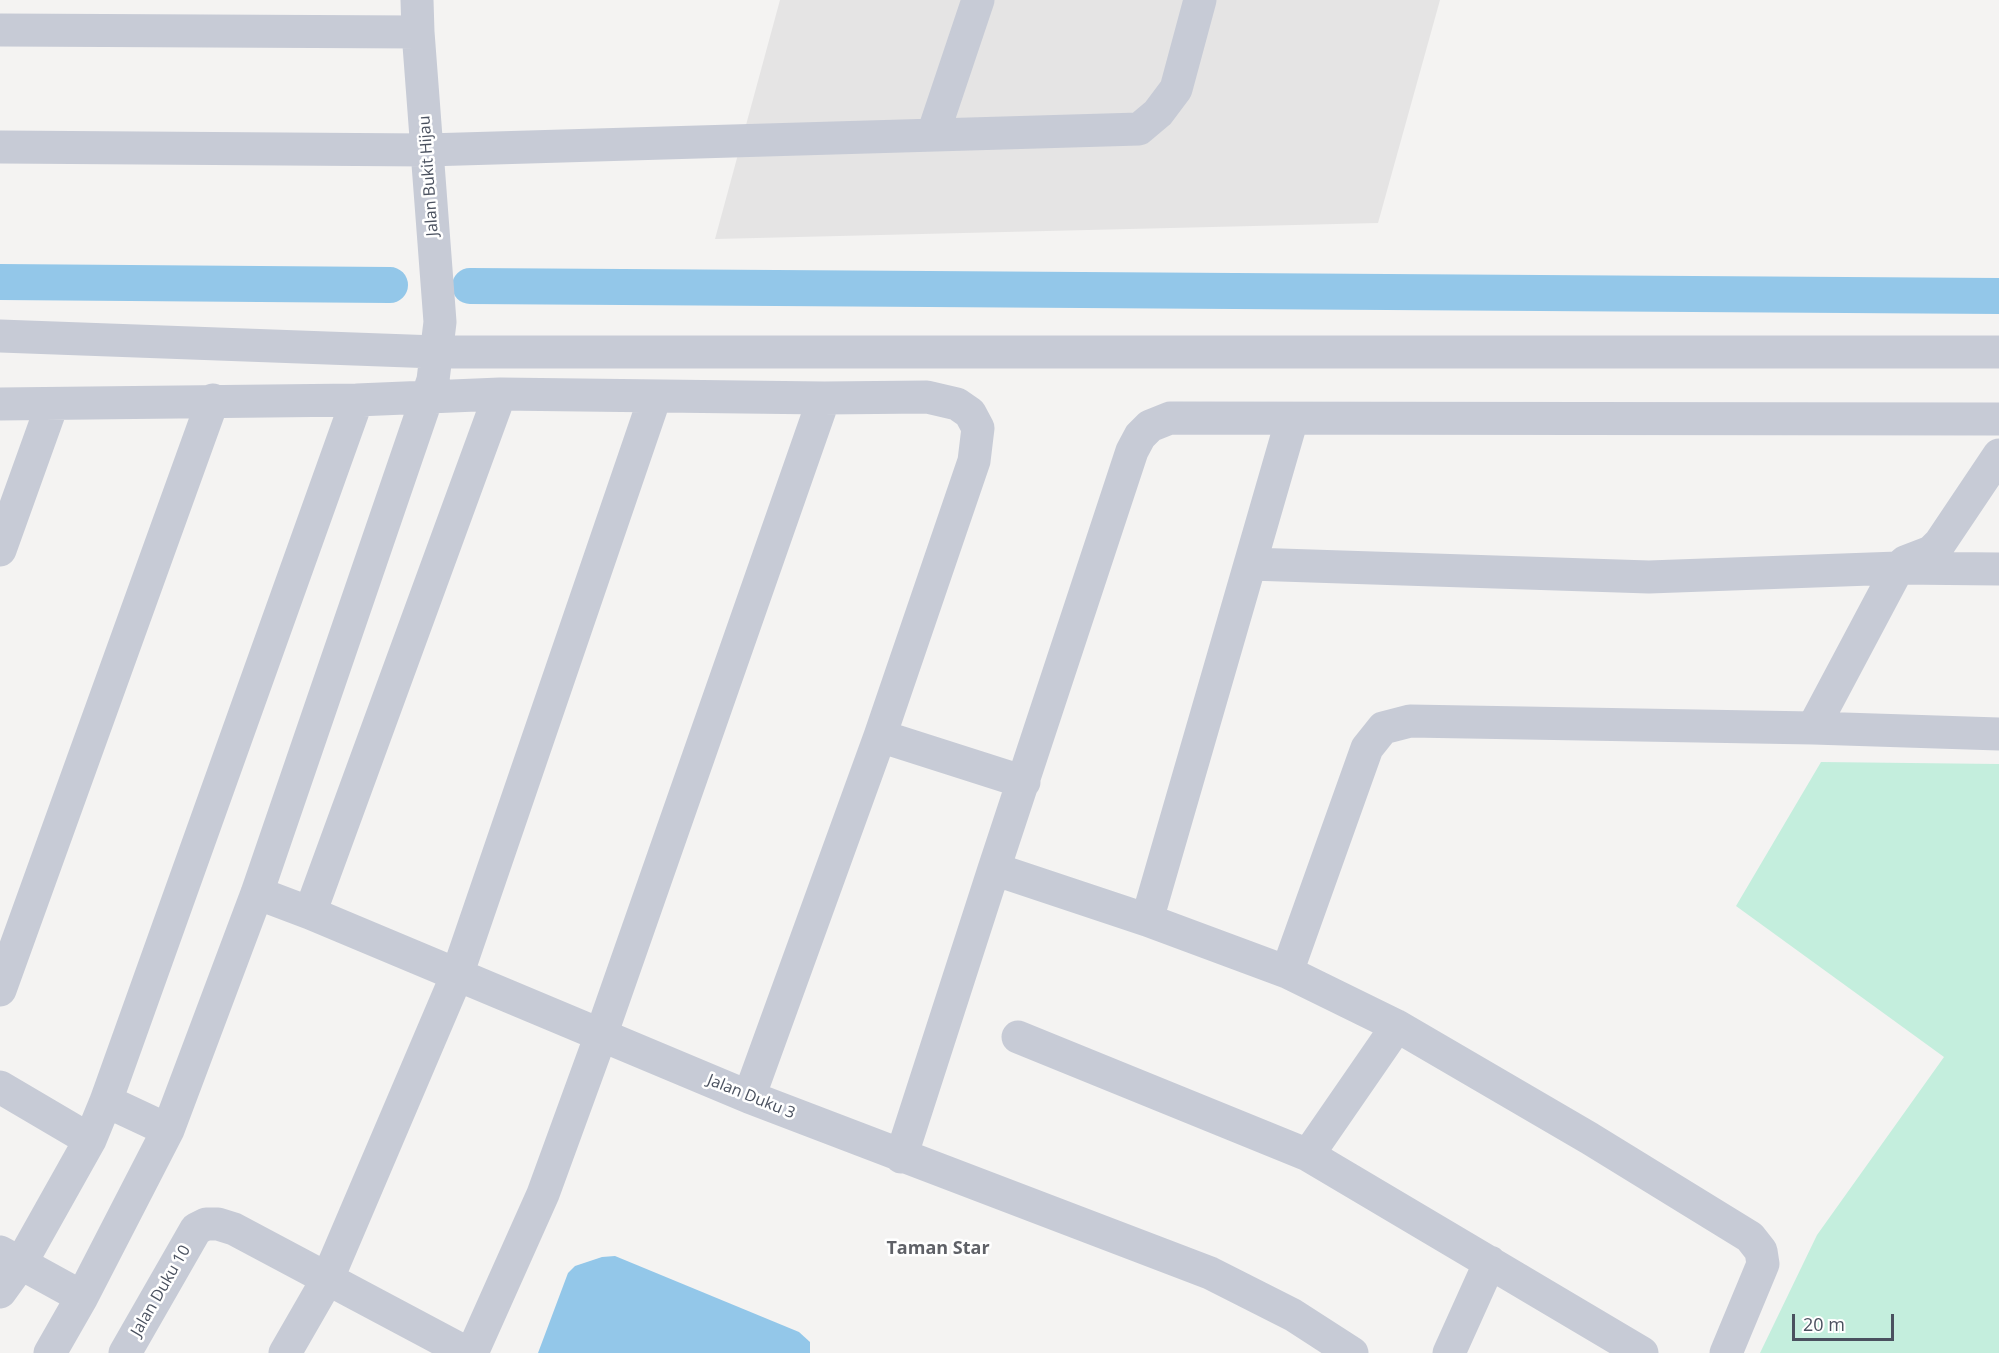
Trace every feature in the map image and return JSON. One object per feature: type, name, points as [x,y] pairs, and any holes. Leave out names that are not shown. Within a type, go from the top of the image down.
[{"type":"street","points":[[933,134],[978,0]]},
{"type":"street","points":[[0,147],[427,150],[1139,129],[1158,113],[1176,89],[1200,0]]},
{"type":"street","points":[[0,30],[417,16]]},
{"type":"street","name":"Jalan Bukit Hijau","points":[[50,1353],[82,1297],[168,1130],[257,893],[433,380],[440,321],[417,16]]},
{"type":"street","points":[[0,336],[436,352],[1999,352]]},
{"type":"street","points":[[310,913],[500,394]]},
{"type":"street","points":[[0,404],[357,400],[500,394],[655,397],[927,397],[957,404],[970,413],[978,428],[974,460],[880,736],[749,1097]]},
{"type":"street","points":[[285,1353],[327,1280],[457,975],[655,397]]},
{"type":"street","points":[[471,1353],[543,1194],[824,398]]},
{"type":"street","points":[[0,990],[213,400]]},
{"type":"street","points":[[0,1292],[11,1258],[90,1140],[106,1101],[357,400]]},
{"type":"street","points":[[0,550],[52,405]]},
{"type":"street","points":[[901,1157],[1132,451],[1140,436],[1150,426],[1170,418],[1999,418]]},
{"type":"street","points":[[1147,920],[1292,419]]},
{"type":"street","points":[[1813,728],[1898,568],[1905,562],[1931,552],[1940,543],[1999,455]]},
{"type":"street","points":[[1250,564],[1649,577],[1898,568],[1999,569]]},
{"type":"street","points":[[1287,972],[1367,748],[1383,728],[1410,721],[1813,728],[1999,734]]},
{"type":"street","points":[[880,736],[1024,782]]},
{"type":"street","points":[[994,869],[1147,920],[1287,972],[1397,1026],[1589,1138],[1750,1237],[1761,1251],[1762,1264],[1726,1353]]},
{"type":"street","name":"Jalan Duku 3","points":[[257,893],[310,913],[749,1097],[901,1157],[1210,1273],[1293,1315],[1352,1353]]},
{"type":"street","points":[[1308,1155],[1397,1026]]},
{"type":"street","points":[[1018,1037],[1308,1155],[1642,1353]]},
{"type":"street","points":[[0,1087],[90,1140]]},
{"type":"street","points":[[106,1101],[168,1130]]},
{"type":"street","name":"Jalan Duku 10","points":[[125,1353],[196,1229],[206,1224],[234,1228],[327,1280]]},
{"type":"street","points":[[11,1258],[82,1297]]},
{"type":"street","points":[[1449,1353],[1490,1262]]},
{"type":"street","points":[[327,1280],[467,1353]]},
{"type":"shaded area","points":[[780,0],[1440,0],[1378,223],[715,239]]},
{"type":"green space","points":[[1821,762],[1999,764],[1999,1353],[1760,1353],[1817,1235],[1944,1057],[1736,906]]},
{"type":"water","points":[[615,1256],[799,1332],[810,1342],[810,1353],[538,1353],[568,1273],[575,1266],[602,1257]]},
{"type":"waterway","points":[[0,282],[390,285]]},
{"type":"waterway","points":[[470,286],[1999,296]]},
{"type":"district","name":"Taman Star","points":[[938,1249]]}]
